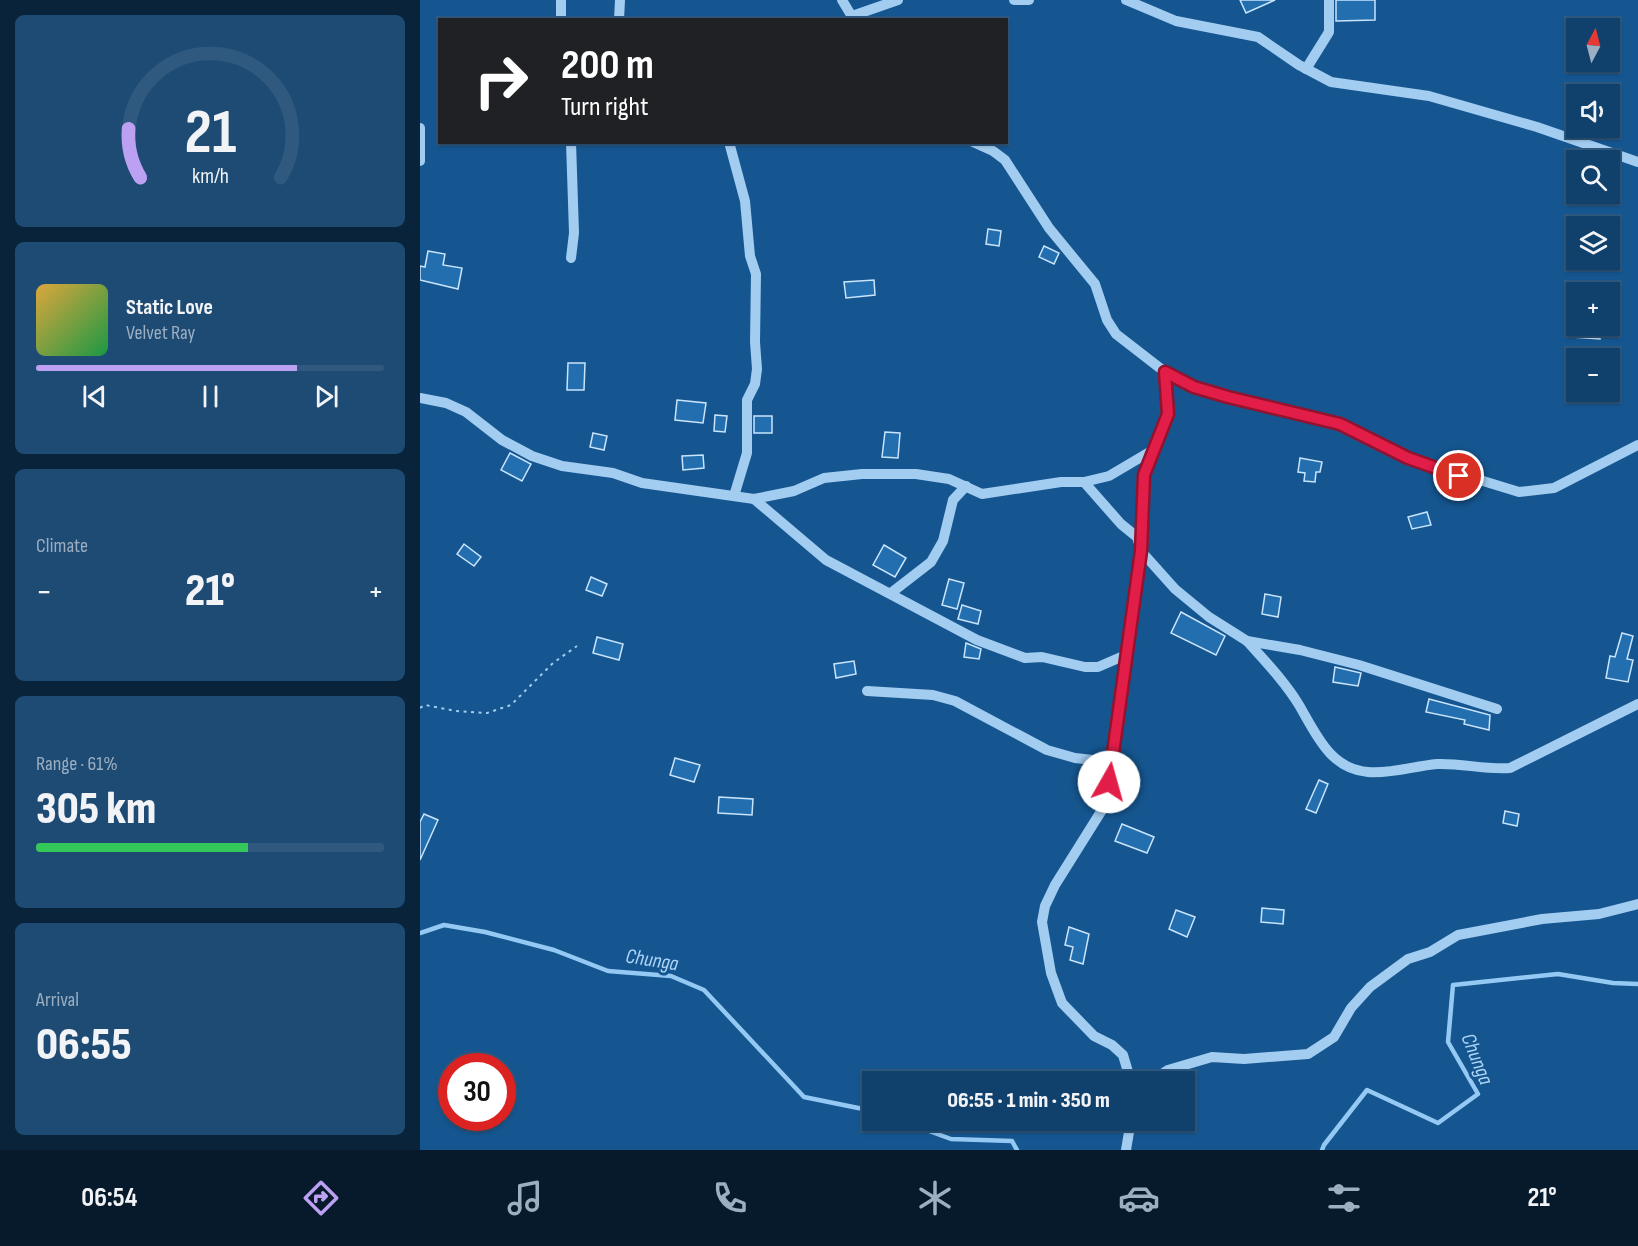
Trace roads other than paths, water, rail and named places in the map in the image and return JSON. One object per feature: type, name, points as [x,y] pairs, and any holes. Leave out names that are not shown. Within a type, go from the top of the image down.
[{"type":"street","points":[[561,0],[561,18]]},
{"type":"street","points":[[619,18],[620,0]]},
{"type":"street","points":[[842,0],[853,18],[898,0]]},
{"type":"street","points":[[1014,0],[1028,0]]},
{"type":"street","points":[[1126,0],[1176,21],[1258,37],[1306,69],[1331,82],[1429,96],[1488,112],[1638,162]]},
{"type":"street","points":[[1306,69],[1329,32],[1329,0]]},
{"type":"street","points":[[420,128],[420,160]]},
{"type":"street","points":[[571,144],[574,234],[571,258]]},
{"type":"street","points":[[730,144],[745,201],[750,256],[756,274],[754,342],[757,369],[747,400],[747,453],[734,496]]},
{"type":"street","points":[[977,144],[1005,160],[1049,228],[1095,284],[1107,320],[1116,334],[1165,372],[1194,387],[1340,424],[1417,461],[1520,492],[1554,488],[1638,445]]},
{"type":"street","points":[[1128,1071],[1123,1055],[1112,1045],[1094,1036],[1062,1003],[1051,973],[1042,922],[1045,906],[1055,885],[1107,802],[1141,551],[1144,475],[1168,414],[1165,372]]},
{"type":"street","points":[[420,398],[446,403],[466,412],[502,440],[532,456],[562,466],[613,473],[642,483],[754,499],[794,491],[824,478],[862,474],[916,474],[949,479],[982,494],[1061,482],[1084,483],[1109,476],[1153,450]]},
{"type":"street","points":[[1084,483],[1121,524],[1137,537],[1141,551],[1188,601],[1247,641],[1299,705],[1309,726],[1328,752],[1343,765],[1367,772],[1398,771],[1437,764],[1489,770],[1510,768],[1638,704]]},
{"type":"street","points":[[891,593],[931,562],[943,541],[953,500],[966,486]]},
{"type":"street","points":[[754,499],[826,560],[977,640],[1025,658],[1042,657],[1085,667],[1098,667],[1128,654]]},
{"type":"street","points":[[1247,641],[1300,650],[1359,665],[1497,709]]},
{"type":"street","points":[[867,691],[933,695],[955,701],[1047,750],[1075,758],[1111,762]]},
{"type":"street","points":[[1166,1071],[1212,1057],[1244,1059],[1308,1054],[1334,1037],[1351,1008],[1377,981],[1408,959],[1430,952],[1458,935],[1542,919],[1599,914],[1638,904]]},
{"type":"street","points":[[1126,1150],[1129,1131]]},
{"type":"waterway","name":"Chunga","points":[[420,933],[444,925],[485,932],[554,950],[608,971],[671,976],[704,990],[804,1097],[862,1109]]},
{"type":"waterway","name":"Chunga","points":[[1322,1150],[1367,1090],[1438,1123],[1478,1094],[1448,1042],[1453,985],[1558,974],[1613,983],[1638,984]]},
{"type":"waterway","name":"Chunga","points":[[929,1131],[951,1139],[1012,1141],[1017,1150]]}]
